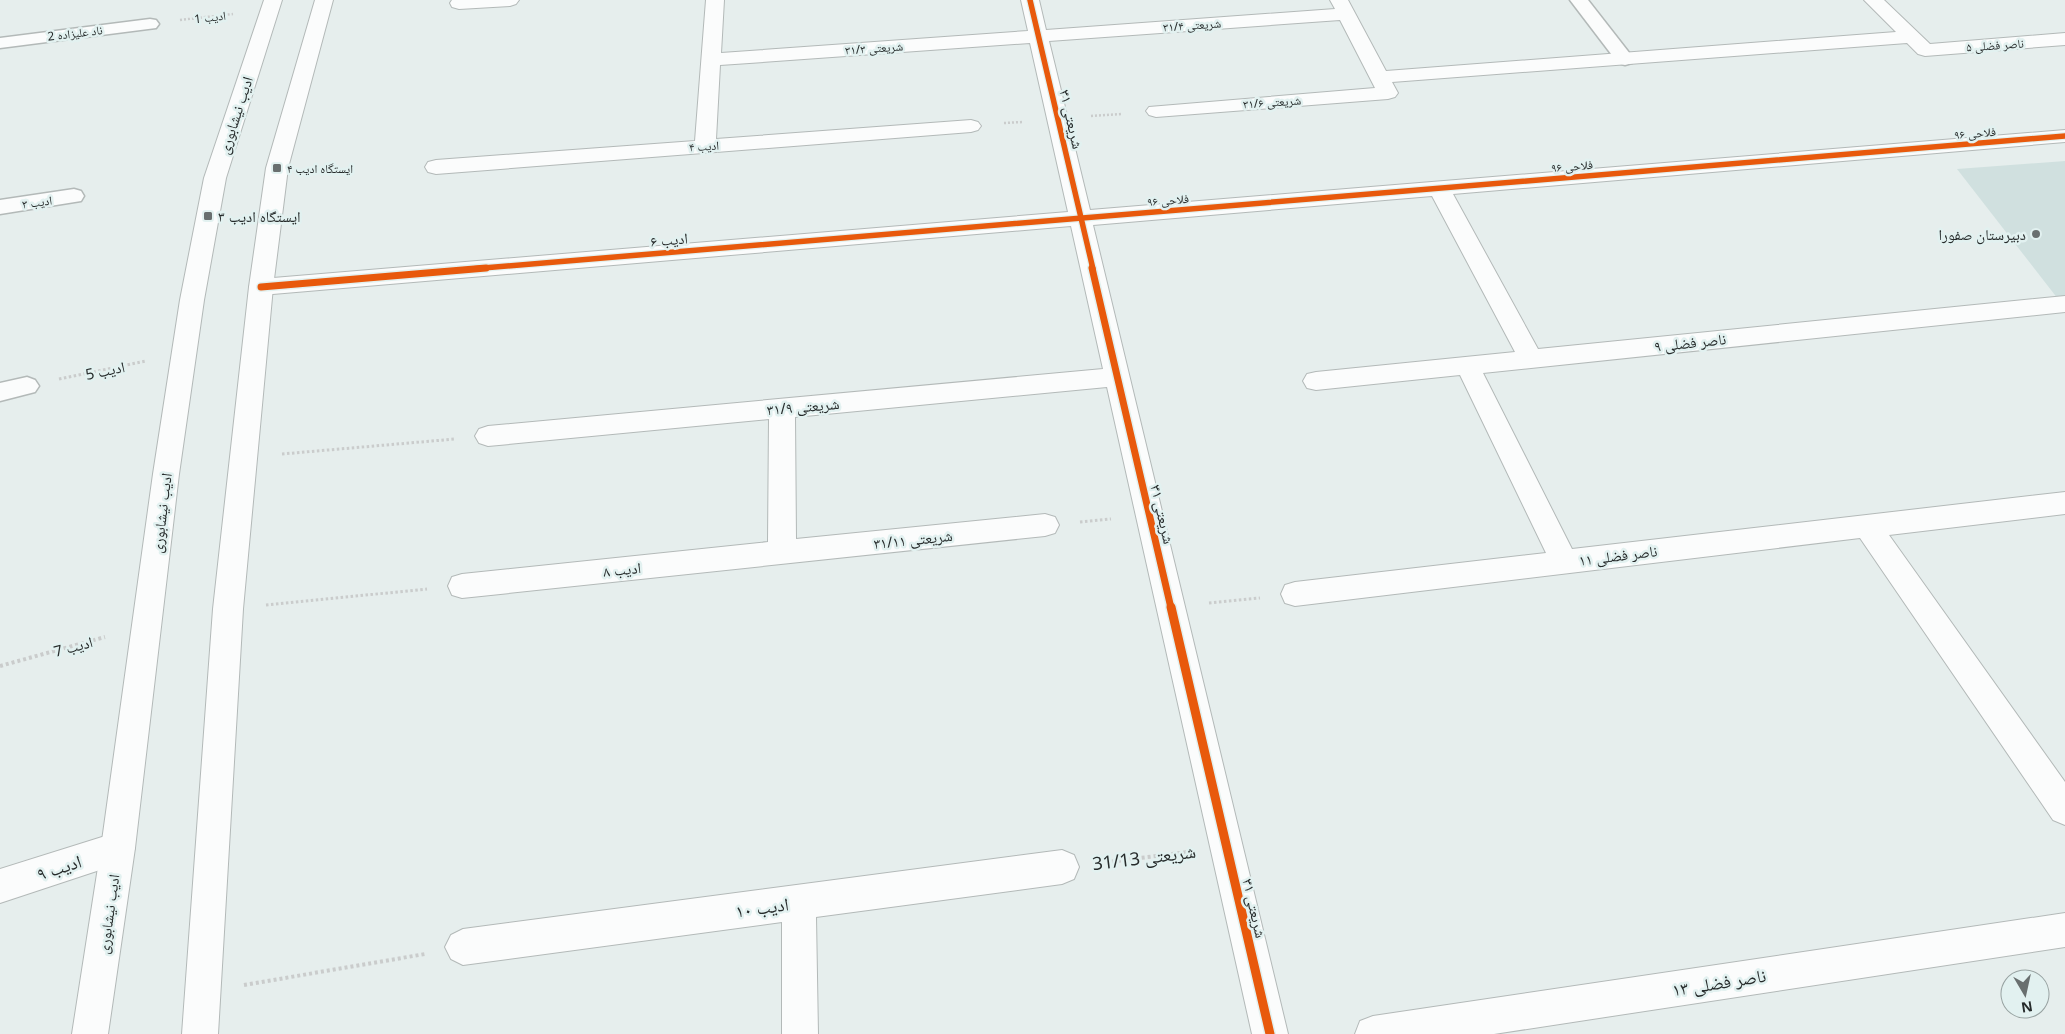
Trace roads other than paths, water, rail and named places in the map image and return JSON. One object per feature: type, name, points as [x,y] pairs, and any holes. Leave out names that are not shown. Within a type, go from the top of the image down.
[{"type":"street","points":[[200,1034],[228,609],[261,287],[277,168],[324,0]]},
{"type":"street","points":[[459,3],[510,0]]},
{"type":"street","points":[[705,146],[715,0]]},
{"type":"street","name":"شریعتی ۳۱","points":[[1030,0],[1270,1034]]},
{"type":"street","points":[[1872,0],[1911,37]]},
{"type":"street","name":"ادیب نیشابوری","points":[[90,1034],[118,848],[146,626],[192,300],[215,178],[271,5]]},
{"type":"street","points":[[1342,7],[1384,85]]},
{"type":"street","name":"شریعتی ۳۱/۴","points":[[1038,36],[1342,7]]},
{"type":"street","name":"شریعتی ۳۱/۳","points":[[710,60],[1038,36]]},
{"type":"street","name":"شریعتی ۳۱/۶","points":[[1156,111],[1625,59],[1911,37]]},
{"type":"street","name":"ناصر فضلی ۵","points":[[1911,37],[1925,50],[2065,39]]},
{"type":"street","name":"ادیب ۴","points":[[436,167],[971,126]]},
{"type":"street","name":"فلاحی ۹۶","points":[[1080,219],[2065,136]]},
{"type":"street","points":[[1439,189],[1531,359]]},
{"type":"street","name":"ادیب ۶","points":[[261,287],[1080,219]]},
{"type":"street","name":"ناصر فضلی ۹","points":[[1316,381],[2065,304]]},
{"type":"street","points":[[1467,365],[1564,561]]},
{"type":"street","name":"شریعتی ۳۱/۹","points":[[488,436],[1117,377]]},
{"type":"street","points":[[782,408],[782,552]]},
{"type":"street","name":"ناصر فضلی ۱۱","points":[[1295,594],[2065,503]]},
{"type":"street","name":"شریعتی ۳۱/۱۱","points":[[782,552],[1045,525]]},
{"type":"street","points":[[1867,526],[2065,809]]},
{"type":"street","name":"ادیب ۸","points":[[462,586],[782,552]]},
{"type":"street","name":"ادیب ۹","points":[[0,886],[118,848]]},
{"type":"street","name":"ادیب ۱۰","points":[[463,947],[1062,867]]},
{"type":"street","points":[[799,902],[800,1034]]},
{"type":"street","name":"ناصر فضلی ۱۳","points":[[1373,1034],[2065,930]]},
{"type":"lane","points":[[1579,0],[1625,59]]},
{"type":"lane","name":"ناد علیزاده 2","points":[[0,43],[150,24]]},
{"type":"lane","name":"ادیب ۳","points":[[0,207],[74,196]]},
{"type":"lane","points":[[0,392],[27,386]]},
{"type":"place","name":"ایستگاه ادیب ۴","points":[[277,168]]},
{"type":"place","name":"ایستگاه ادیب ۳","points":[[208,216]]},
{"type":"place","name":"دبیرستان صفورا","points":[[2036,234]]}]
